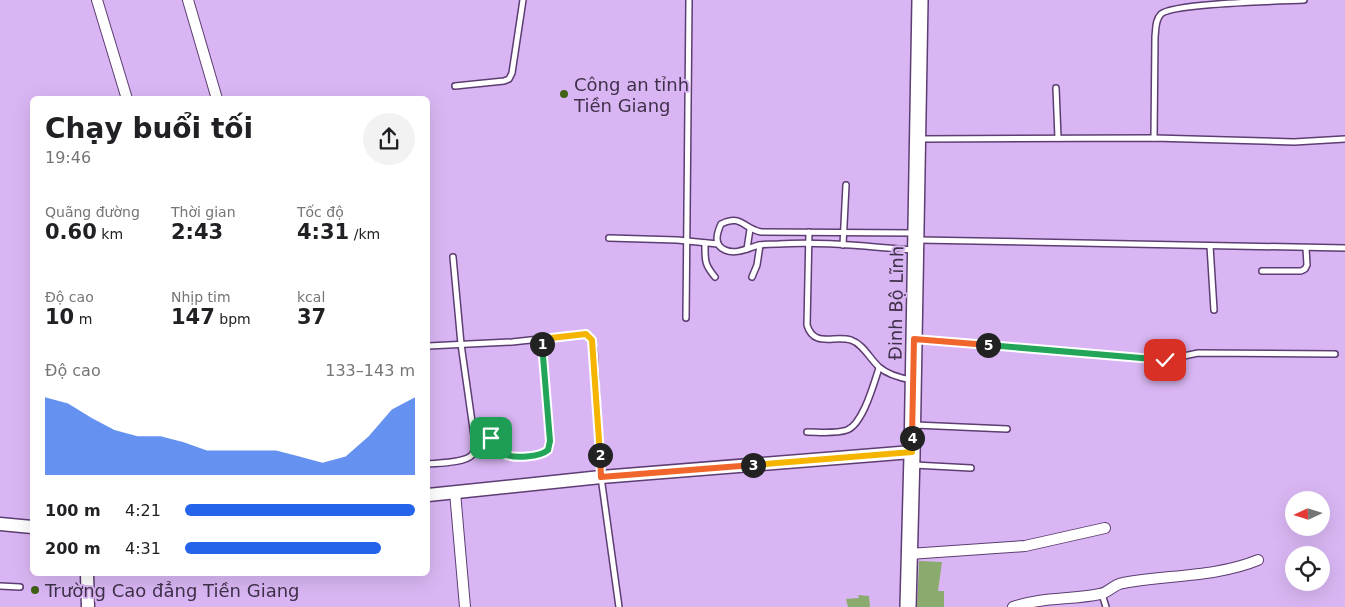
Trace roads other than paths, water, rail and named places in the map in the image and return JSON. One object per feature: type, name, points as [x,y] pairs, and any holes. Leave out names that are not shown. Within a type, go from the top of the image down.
[{"type":"main road","name":"Đinh Bộ Lĩnh","points":[[908,607],[920,0]]},
{"type":"street","points":[[97,0],[126,96]]},
{"type":"street","points":[[188,0],[216,96]]},
{"type":"street","points":[[430,495],[601,477],[912,458]]},
{"type":"street","points":[[455,492],[465,607]]},
{"type":"street","points":[[0,524],[30,527]]},
{"type":"street","points":[[909,554],[1024,546],[1105,528]]},
{"type":"street","points":[[1013,607],[1042,600],[1102,594],[1120,583],[1220,570],[1243,566],[1258,560]]},
{"type":"street","points":[[87,576],[88,607]]},
{"type":"lane","points":[[455,86],[504,82],[509,79],[512,73],[523,0]]},
{"type":"lane","points":[[686,318],[689,0]]},
{"type":"lane","points":[[1154,138],[1154,36],[1157,20],[1162,13],[1170,10],[1219,4],[1304,0]]},
{"type":"lane","points":[[1056,88],[1058,138]]},
{"type":"lane","points":[[918,139],[1154,138],[1294,142],[1345,139]]},
{"type":"lane","points":[[843,245],[846,186]]},
{"type":"lane","points":[[718,244],[717,234],[721,224],[729,220],[738,220],[750,229],[761,232],[843,232],[915,241]]},
{"type":"lane","points":[[747,249],[750,229]]},
{"type":"lane","points":[[809,232],[807,325],[810,333],[814,337],[824,339],[853,340],[861,346],[879,368],[900,378],[913,380]]},
{"type":"lane","points":[[609,238],[677,240],[718,244],[726,251],[735,252],[760,245],[843,245],[915,241],[1345,248]]},
{"type":"lane","points":[[705,243],[707,268],[715,277]]},
{"type":"lane","points":[[752,276],[757,266],[760,245]]},
{"type":"lane","points":[[1210,246],[1214,310]]},
{"type":"lane","points":[[1262,271],[1305,269],[1307,265],[1306,248]]},
{"type":"lane","points":[[430,464],[463,460],[470,457],[474,452],[475,443],[461,344],[454,257]]},
{"type":"lane","points":[[430,346],[512,342],[586,334],[592,340],[601,477],[619,607]]},
{"type":"lane","points":[[491,438],[502,453],[507,455],[525,457],[544,454],[548,450],[550,441],[542,339]]},
{"type":"lane","points":[[914,339],[1165,360],[1198,353],[1335,354]]},
{"type":"lane","points":[[807,432],[840,431],[848,429],[856,423],[870,395],[879,368]]},
{"type":"lane","points":[[912,425],[1007,429]]},
{"type":"lane","points":[[912,458],[971,468]]},
{"type":"lane","points":[[0,586],[20,587]]},
{"type":"lane","points":[[1102,594],[1106,607]]},
{"type":"place","name":"Công an tỉnh Tiền Giang","points":[[564,94]]},
{"type":"place","name":"Trường Cao đẳng Tiền Giang","points":[[35,590]]}]
